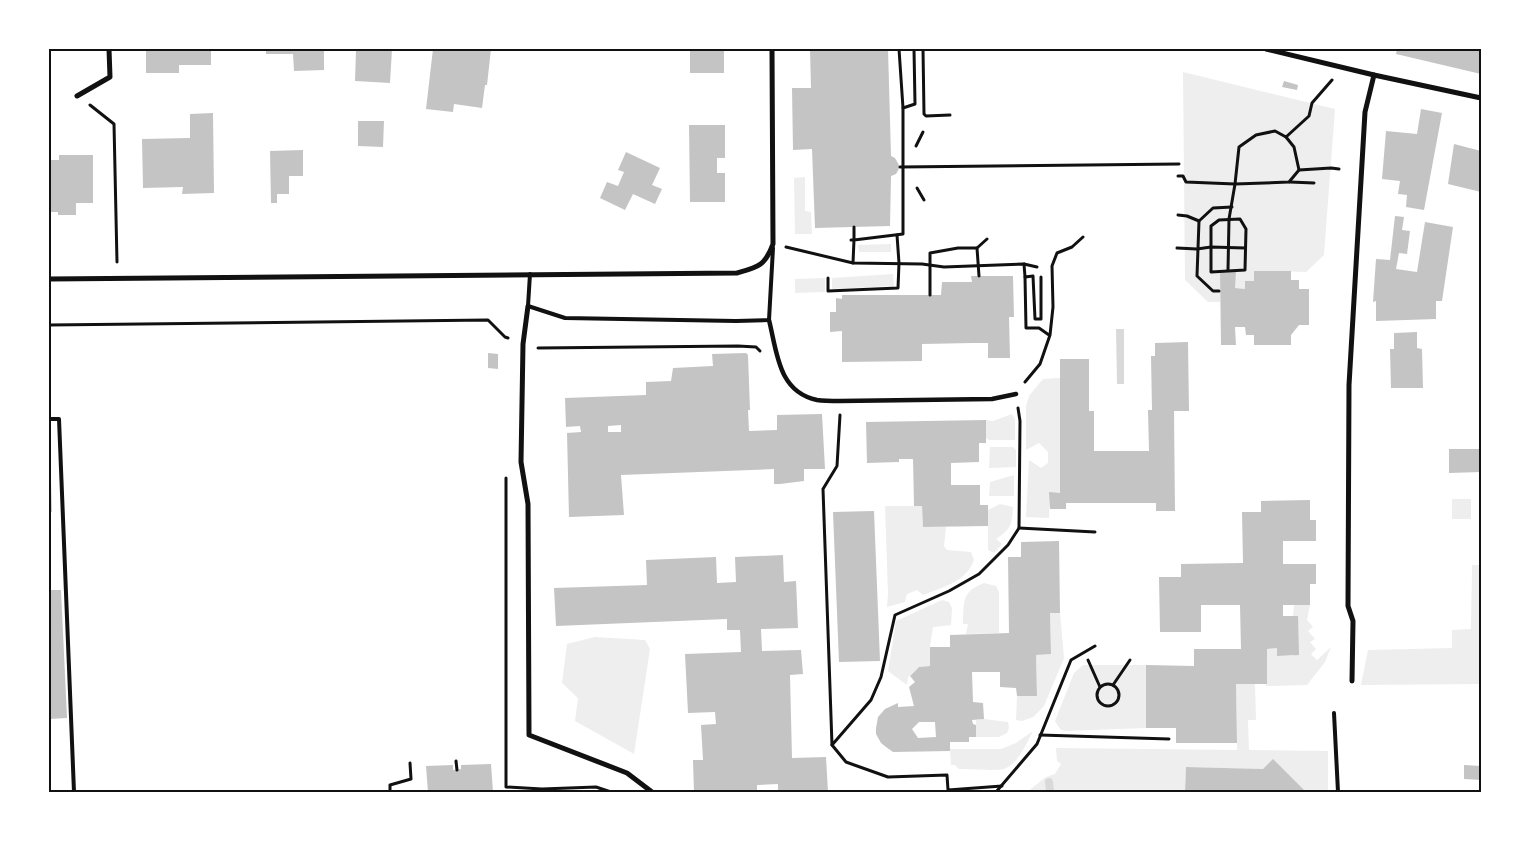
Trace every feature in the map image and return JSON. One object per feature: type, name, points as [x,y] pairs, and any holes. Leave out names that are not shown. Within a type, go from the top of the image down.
[{"type":"street","points":[[77,96],[110,77],[109,49]]},
{"type":"street","points":[[49,279],[530,274],[737,274],[755,268],[768,259],[773,244],[772,49]]},
{"type":"street","points":[[1266,49],[1481,98]]},
{"type":"street","points":[[1352,681],[1353,622],[1348,606],[1349,385],[1365,112],[1374,75]]},
{"type":"street","points":[[528,306],[523,344],[521,462],[528,504],[529,735],[627,773],[652,792]]},
{"type":"street","points":[[770,320],[781,372],[794,390],[816,400],[992,399],[1016,394]]},
{"type":"lane","points":[[530,274],[528,306],[565,318],[770,320],[773,244]]},
{"type":"lane","points":[[49,419],[60,419],[74,792]]},
{"type":"lane","points":[[1334,714],[1338,792]]},
{"type":"path","points":[[852,240],[904,234],[903,108],[899,49]]},
{"type":"path","points":[[903,108],[915,104],[914,49]]},
{"type":"path","points":[[923,49],[924,114],[926,116],[950,115]]},
{"type":"path","points":[[1286,136],[1309,116],[1312,103],[1343,67]]},
{"type":"path","points":[[77,96],[114,124],[118,278]]},
{"type":"path","points":[[1228,270],[1229,219],[1239,147],[1256,134],[1275,131],[1286,136],[1294,147],[1299,170]]},
{"type":"path","points":[[916,146],[923,132]]},
{"type":"path","points":[[902,166],[1179,164]]},
{"type":"path","points":[[1289,182],[1299,170],[1339,169]]},
{"type":"path","points":[[1178,176],[1183,176],[1186,182],[1235,184],[1314,183]]},
{"type":"path","points":[[917,188],[924,200]]},
{"type":"path","points":[[1219,291],[1213,291],[1197,276],[1199,221],[1213,208],[1232,207]]},
{"type":"path","points":[[1178,215],[1187,216],[1199,221]]},
{"type":"path","points":[[1229,219],[1240,219],[1246,229],[1245,270],[1211,272],[1211,226],[1219,220],[1229,219]]},
{"type":"path","points":[[853,263],[852,240],[854,227]]},
{"type":"path","points":[[828,278],[828,291],[898,288],[897,234]]},
{"type":"path","points":[[832,745],[871,700],[881,677],[894,615],[949,591],[979,574],[1008,545],[1019,528],[1020,421],[1016,394],[1040,364],[1050,335],[1053,307],[1052,266],[1057,254],[1072,247],[1083,237]]},
{"type":"path","points":[[930,295],[930,253],[958,248],[977,248],[987,239]]},
{"type":"path","points":[[783,246],[853,263],[944,267],[1024,264],[1037,267]]},
{"type":"path","points":[[977,248],[979,276]]},
{"type":"path","points":[[1177,248],[1245,248]]},
{"type":"path","points":[[1024,264],[1026,328],[1039,328],[1050,335]]},
{"type":"path","points":[[1025,277],[1033,276],[1035,319],[1041,319],[1041,277]]},
{"type":"path","points":[[49,325],[488,320],[505,337],[539,348],[756,347],[781,372]]},
{"type":"path","points":[[840,401],[837,466],[823,489],[832,745],[846,762],[888,777],[947,775],[948,790],[1002,786]]},
{"type":"path","points":[[1019,528],[1095,532]]},
{"type":"path","points":[[996,792],[1037,744],[1071,660],[1095,646]]},
{"type":"path","points":[[1088,660],[1100,687]]},
{"type":"path","points":[[1113,685],[1130,660]]},
{"type":"path","points":[[1106,684],[1113,685],[1118,691],[1119,698],[1111,706],[1104,706],[1098,700],[1097,693],[1100,687],[1106,684]]},
{"type":"path","points":[[1040,735],[1169,738]]},
{"type":"path","points":[[456,761],[456,770]]},
{"type":"path","points":[[390,792],[390,785],[411,779],[410,763]]},
{"type":"path","points":[[1002,786],[1004,792]]},
{"type":"shaded area","points":[[1183,72],[1335,109],[1324,255],[1306,272],[1274,271],[1254,281],[1245,281],[1245,289],[1235,288],[1235,271],[1220,272],[1220,302],[1208,302],[1185,280]]},
{"type":"shaded area","points":[[805,177],[805,211],[811,212],[812,234],[795,234],[794,178]]},
{"type":"shaded area","points":[[891,244],[891,252],[859,252],[858,245]]},
{"type":"shaded area","points":[[893,274],[894,286],[832,289],[832,278]]},
{"type":"shaded area","points":[[825,278],[825,292],[795,293],[795,279]]},
{"type":"shaded area","points":[[1116,329],[1124,329],[1124,384],[1117,384]]},
{"type":"shaded area","points":[[1060,378],[1060,493],[1050,493],[1049,518],[1026,517],[1029,460],[1041,468],[1048,463],[1048,452],[1039,443],[1026,450],[1026,406],[1029,396],[1043,379]]},
{"type":"shaded area","points":[[1012,414],[1015,419],[1015,440],[989,440],[986,438],[986,420],[993,421]]},
{"type":"shaded area","points":[[990,447],[1013,447],[1016,450],[1016,467],[989,468]]},
{"type":"shaded area","points":[[1014,475],[1014,496],[989,496],[990,482]]},
{"type":"shaded area","points":[[1452,499],[1471,499],[1471,519],[1452,519]]},
{"type":"shaded area","points":[[1000,504],[1013,507],[1012,518],[1008,529],[996,539],[1002,544],[994,553],[988,550],[988,510]]},
{"type":"shaded area","points":[[885,506],[922,506],[923,527],[946,527],[944,546],[947,550],[971,552],[974,560],[965,574],[953,583],[923,595],[917,590],[907,594],[905,602],[887,607]]},
{"type":"shaded area","points":[[1472,565],[1481,565],[1481,684],[1361,685],[1368,650],[1452,648],[1452,630],[1471,629]]},
{"type":"shaded area","points":[[984,583],[996,586],[999,592],[999,633],[966,634],[968,624],[963,624],[965,599],[971,590]]},
{"type":"shaded area","points":[[942,600],[949,602],[952,608],[951,625],[933,627],[930,666],[919,667],[908,677],[907,685],[888,671],[896,621]]},
{"type":"shaded area","points":[[1294,605],[1310,605],[1307,620],[1313,627],[1308,631],[1315,639],[1310,642],[1316,649],[1311,654],[1317,660],[1331,647],[1325,662],[1307,685],[1266,686],[1267,649],[1277,648],[1277,656],[1293,656],[1298,616],[1293,616]]},
{"type":"shaded area","points":[[1050,613],[1060,613],[1064,658],[1044,706],[1033,717],[1022,721],[1016,720],[1017,696],[1037,696],[1036,655],[1051,654]]},
{"type":"shaded area","points":[[595,637],[645,640],[650,649],[634,754],[575,721],[578,698],[562,683],[567,644]]},
{"type":"shaded area","points":[[1083,665],[1146,665],[1146,728],[1065,731],[1060,729],[1055,721],[1074,673]]},
{"type":"shaded area","points":[[1236,684],[1255,684],[1256,720],[1248,720],[1249,750],[1328,751],[1328,792],[1279,792],[1260,773],[1262,769],[1186,767],[1185,792],[1027,792],[1046,777],[1055,774],[1061,764],[1057,761],[1056,748],[1237,750]]},
{"type":"shaded area","points":[[976,720],[1008,722],[1009,728],[1007,733],[999,737],[976,737]]},
{"type":"shaded area","points":[[1033,731],[1018,758],[1004,769],[959,769],[955,765],[951,765],[950,749],[1001,749],[1016,743]]},
{"type":"building","points":[[146,49],[211,49],[211,65],[179,65],[179,73],[146,73]]},
{"type":"building","points":[[266,49],[324,49],[324,70],[294,71],[293,54],[266,54]]},
{"type":"building","points":[[356,49],[392,49],[390,83],[355,81]]},
{"type":"building","points":[[433,49],[491,49],[482,108],[454,104],[453,112],[426,109]]},
{"type":"building","points":[[690,49],[724,49],[724,73],[690,73]]},
{"type":"building","points":[[810,49],[888,49],[891,156],[895,158],[900,167],[896,174],[891,176],[890,226],[815,228],[812,149],[793,150],[792,88],[811,88]]},
{"type":"building","points":[[1397,49],[1481,49],[1481,74],[1396,54]]},
{"type":"building","points":[[1284,81],[1298,85],[1297,90],[1282,87]]},
{"type":"building","points":[[1421,109],[1442,113],[1424,210],[1406,207],[1407,195],[1398,194],[1400,181],[1382,179],[1386,131],[1417,134]]},
{"type":"building","points":[[213,113],[214,193],[182,194],[183,187],[143,188],[142,139],[190,138],[190,114]]},
{"type":"building","points":[[358,121],[384,121],[383,147],[358,146]]},
{"type":"building","points":[[689,125],[725,125],[725,158],[717,158],[717,173],[725,173],[725,202],[690,202]]},
{"type":"building","points":[[1454,144],[1481,151],[1481,192],[1448,184]]},
{"type":"building","points":[[303,150],[303,176],[289,176],[289,194],[277,194],[277,203],[271,203],[270,151]]},
{"type":"building","points":[[626,152],[660,168],[652,185],[662,189],[655,204],[633,194],[625,210],[600,198],[607,182],[618,186],[624,172],[618,170]]},
{"type":"building","points":[[59,155],[93,155],[93,203],[76,203],[76,215],[58,215],[58,212],[49,212],[49,160],[59,160]]},
{"type":"building","points":[[1395,216],[1404,217],[1402,230],[1410,231],[1407,254],[1399,253],[1396,269],[1417,272],[1425,222],[1453,227],[1442,301],[1436,301],[1436,319],[1376,321],[1376,301],[1373,302],[1376,259],[1390,260]]},
{"type":"building","points":[[1220,271],[1236,271],[1235,288],[1245,289],[1245,281],[1254,281],[1254,271],[1291,271],[1291,280],[1299,280],[1299,289],[1309,289],[1309,325],[1299,325],[1291,335],[1291,345],[1254,345],[1254,335],[1246,335],[1245,327],[1235,327],[1236,345],[1221,345]]},
{"type":"building","points":[[971,276],[1013,276],[1014,317],[1009,317],[1010,358],[988,358],[988,343],[922,344],[922,361],[842,362],[842,331],[830,332],[830,312],[836,312],[836,298],[842,299],[842,295],[941,295],[942,282],[972,282]]},
{"type":"building","points":[[1417,332],[1417,348],[1422,349],[1423,388],[1391,388],[1390,349],[1394,349],[1394,333]]},
{"type":"building","points":[[1188,342],[1189,411],[1174,411],[1175,511],[1156,511],[1156,503],[1066,503],[1066,509],[1050,509],[1049,492],[1060,493],[1060,359],[1089,359],[1089,411],[1094,411],[1094,451],[1149,451],[1148,410],[1152,410],[1151,356],[1155,356],[1155,343]]},
{"type":"building","points":[[488,353],[498,354],[498,369],[488,368]]},
{"type":"building","points":[[746,353],[748,355],[749,431],[777,430],[777,415],[822,414],[825,469],[804,469],[804,481],[780,484],[774,484],[774,469],[621,475],[624,515],[569,517],[567,433],[581,432],[580,426],[566,427],[565,398],[646,395],[646,382],[671,381],[673,368],[713,366],[712,354]],"holes":[[[621,425],[621,432],[608,432],[608,426]]]},
{"type":"building","points":[[986,420],[986,443],[979,443],[979,462],[951,463],[951,485],[980,485],[980,505],[988,505],[988,526],[923,527],[922,506],[914,506],[913,459],[899,459],[899,462],[867,463],[866,422]]},
{"type":"building","points":[[1449,449],[1481,449],[1481,472],[1449,473]]},
{"type":"building","points":[[50,450],[52,512],[49,512]]},
{"type":"building","points":[[1310,500],[1310,520],[1316,520],[1316,541],[1283,541],[1283,564],[1316,564],[1316,584],[1310,584],[1310,605],[1283,605],[1283,616],[1298,616],[1299,655],[1277,656],[1277,648],[1267,649],[1267,684],[1236,684],[1237,743],[1176,743],[1176,728],[1146,728],[1146,665],[1194,666],[1194,649],[1241,649],[1240,605],[1201,605],[1201,632],[1160,632],[1159,577],[1181,577],[1181,564],[1243,563],[1242,512],[1261,512],[1261,501]]},
{"type":"building","points":[[874,511],[880,661],[839,662],[833,512]]},
{"type":"building","points":[[1059,541],[1060,613],[1050,613],[1051,654],[1036,655],[1037,696],[1017,696],[1016,688],[1000,687],[1000,672],[972,672],[973,702],[983,703],[984,719],[972,720],[973,724],[976,725],[976,737],[969,737],[969,742],[950,742],[950,751],[893,752],[881,743],[876,734],[878,717],[885,709],[898,703],[898,707],[914,706],[909,687],[915,682],[910,676],[919,667],[930,666],[930,647],[950,647],[950,635],[1009,633],[1008,557],[1021,557],[1021,542]],"holes":[[[919,722],[935,722],[936,737],[918,738],[912,729]]]},
{"type":"building","points":[[783,555],[784,582],[796,581],[798,628],[761,629],[762,651],[801,650],[803,674],[790,675],[792,758],[826,757],[828,792],[778,792],[778,784],[757,785],[757,792],[694,792],[693,760],[703,760],[701,725],[716,724],[715,712],[688,713],[685,654],[741,652],[740,630],[727,630],[727,619],[556,626],[554,588],[647,585],[646,560],[716,557],[717,583],[736,582],[735,557]]},
{"type":"building","points":[[49,590],[61,590],[67,718],[49,719]]},
{"type":"building","points":[[1273,759],[1306,792],[1185,792],[1186,767],[1263,769]]},
{"type":"building","points":[[491,764],[493,792],[428,792],[426,766],[453,765],[453,770],[461,769],[461,765]]},
{"type":"building","points":[[1464,765],[1481,766],[1481,780],[1464,779]]},
{"type":"waterway","points":[[1049,782],[1050,792]]}]
